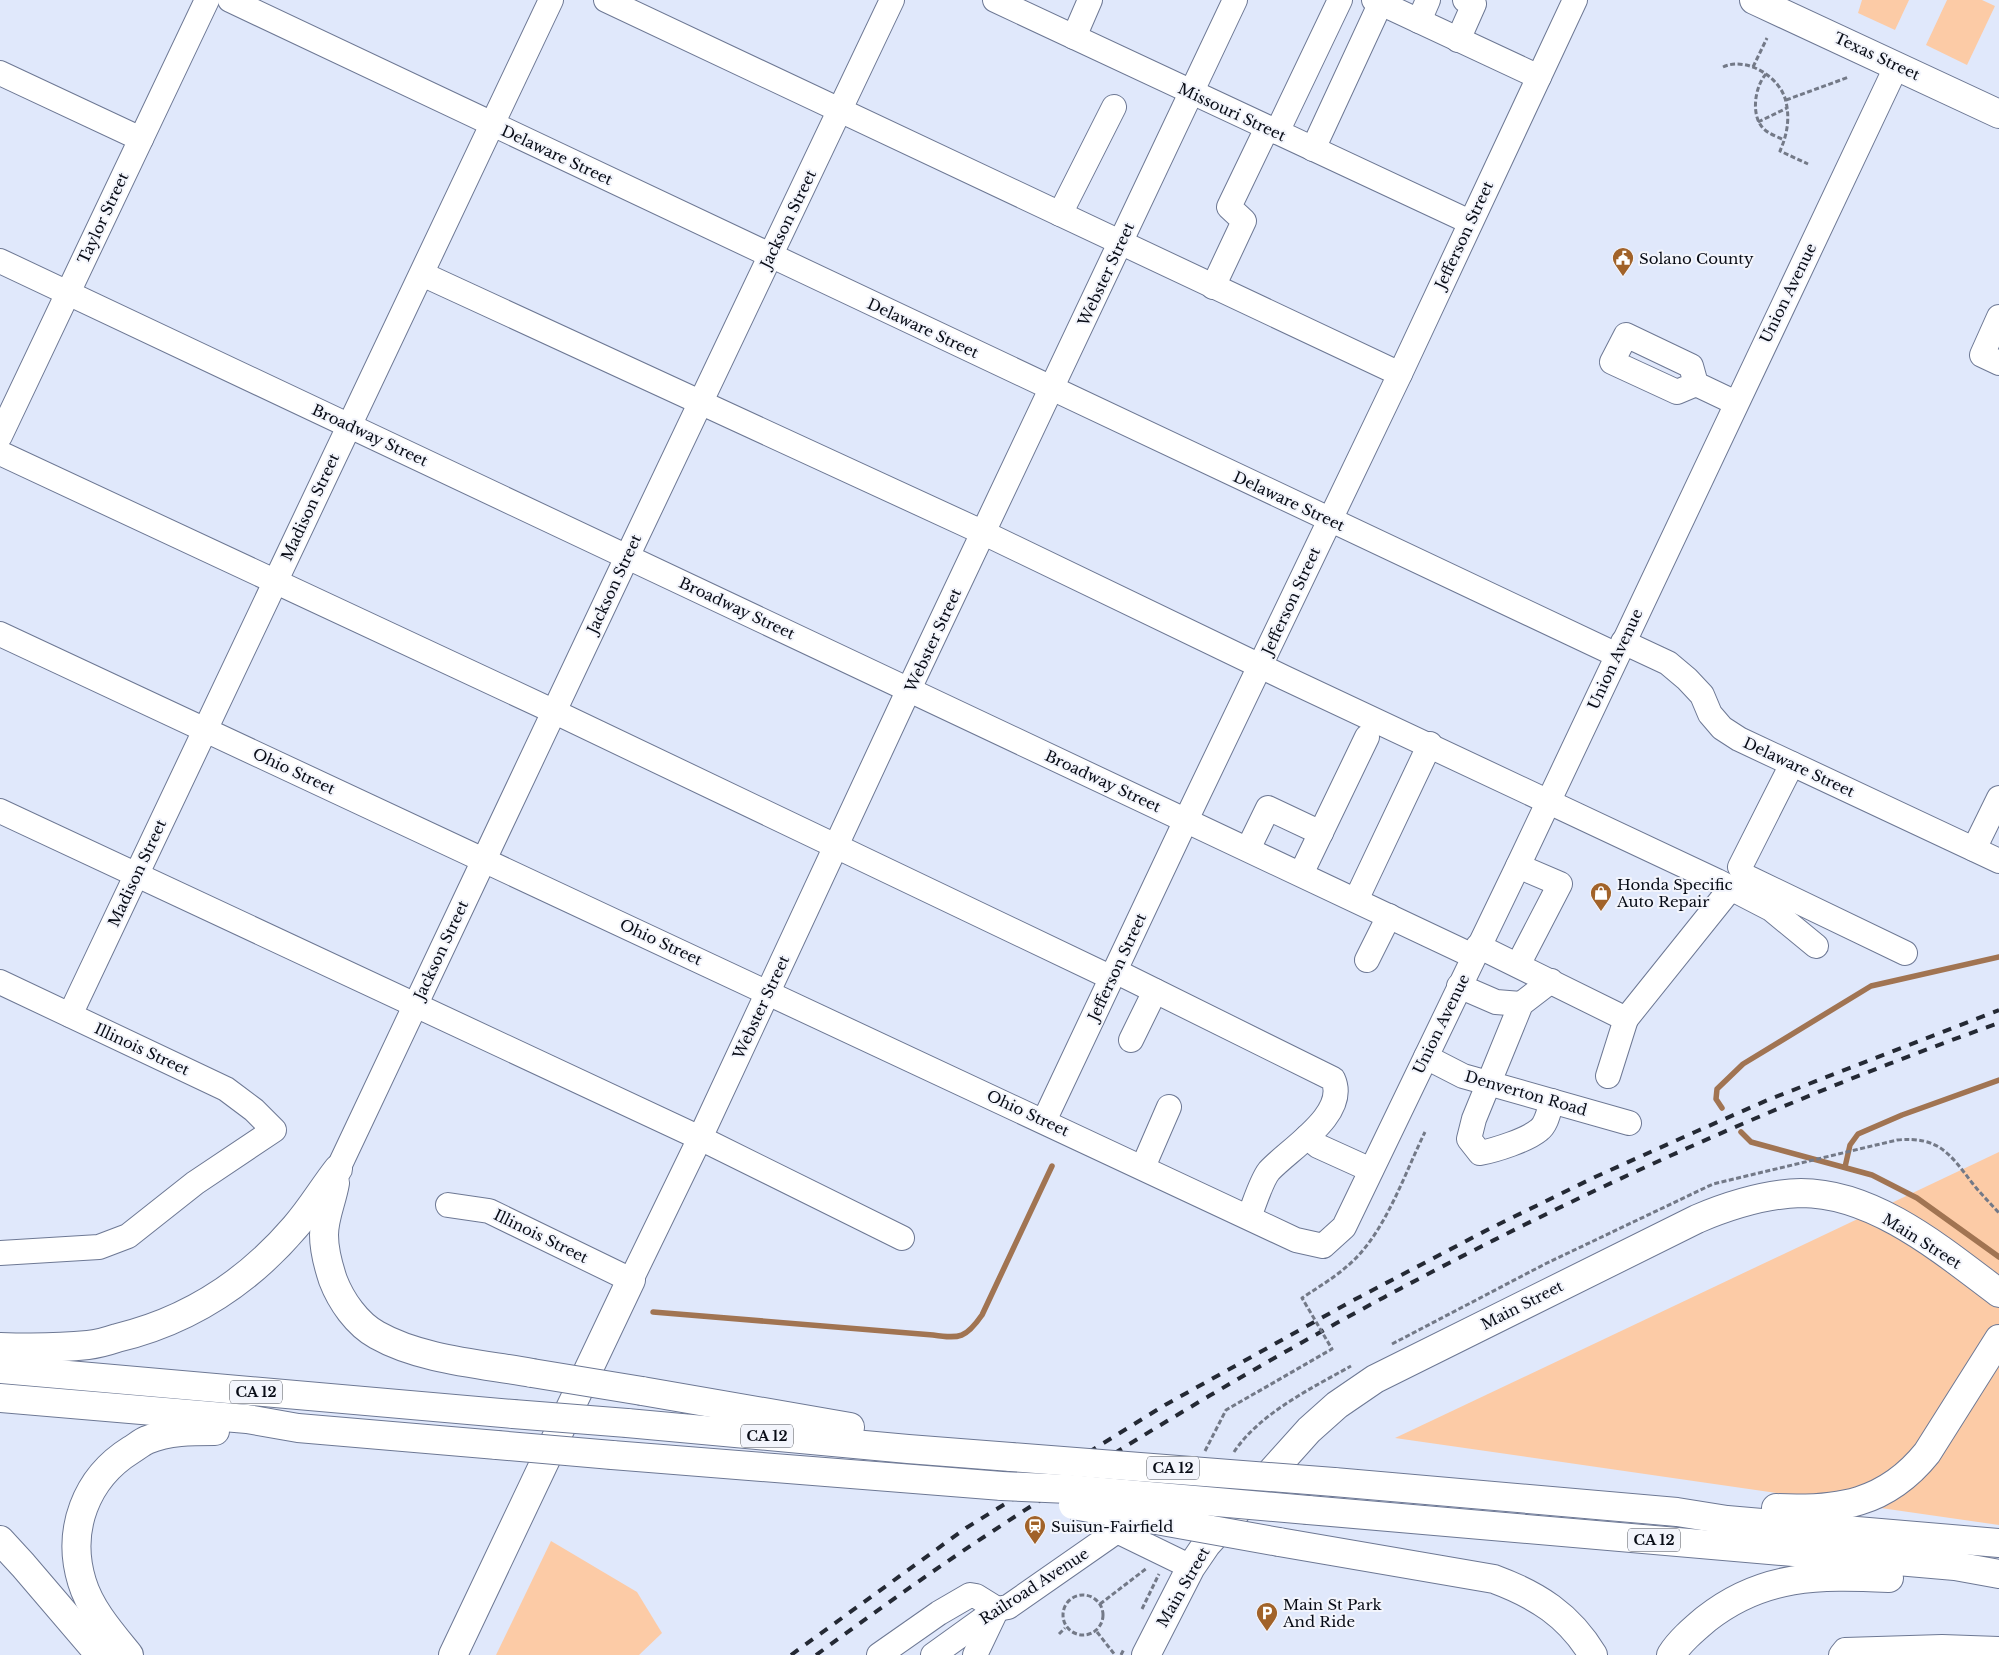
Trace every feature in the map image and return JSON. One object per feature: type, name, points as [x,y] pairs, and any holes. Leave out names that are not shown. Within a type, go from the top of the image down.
[{"type":"main road","name":"Texas Street","points":[[1754,0],[1999,114]]},
{"type":"main road","points":[[0,1347],[36,1348],[89,1345],[136,1334],[198,1308],[231,1287],[266,1258],[296,1227],[338,1170]]},
{"type":"main road","points":[[338,1170],[334,1192],[327,1212],[324,1235],[330,1270],[338,1292],[353,1315],[376,1335],[404,1348],[446,1358],[853,1428],[913,1443]]},
{"type":"main road","name":"Main Street","points":[[1136,1651],[1173,1563],[1206,1545],[1310,1430],[1337,1405],[1375,1379],[1697,1218],[1729,1206],[1780,1194],[1802,1193],[1852,1202],[1886,1216],[1914,1232],[1999,1293]]},
{"type":"main road","points":[[453,1655],[631,1280]]},
{"type":"main road","points":[[1677,1512],[1727,1506],[1823,1508],[1853,1504],[1879,1494],[1903,1479],[1927,1453],[1999,1339]]},
{"type":"main road","name":"CA 12","points":[[0,1369],[513,1414],[913,1443],[1011,1457],[1334,1482],[1677,1512],[1727,1520],[1999,1543]]},
{"type":"main road","name":"CA 12","points":[[0,1398],[247,1419],[298,1428],[497,1446],[1002,1486],[1069,1489],[1956,1566],[1999,1575]]},
{"type":"main road","points":[[129,1655],[98,1616],[82,1582],[76,1547],[80,1516],[94,1484],[115,1460],[147,1440],[182,1431],[246,1433],[298,1428]]},
{"type":"main road","points":[[1002,1486],[1065,1504],[1494,1579],[1524,1590],[1550,1606],[1574,1628],[1593,1655]]},
{"type":"main road","points":[[0,1540],[100,1655]]},
{"type":"main road","points":[[1671,1655],[1692,1630],[1718,1610],[1749,1592],[1777,1583],[1810,1577],[1954,1581],[1999,1575]]},
{"type":"street","name":"Taylor Street","points":[[0,436],[207,0]]},
{"type":"street","name":"Delaware Street","points":[[230,0],[1330,520],[1620,649],[1668,664],[1688,679],[1702,695],[1710,714],[1722,728],[1739,739],[1999,861]]},
{"type":"street","name":"Madison Street","points":[[70,1015],[551,0]]},
{"type":"street","points":[[606,0],[1400,374]]},
{"type":"street","name":"Jackson Street","points":[[338,1170],[627,556],[892,0]]},
{"type":"street","name":"Missouri Street","points":[[998,0],[1038,9],[1074,37],[1470,222]]},
{"type":"street","points":[[1074,37],[1090,0]]},
{"type":"street","name":"Webster Street","points":[[631,1280],[700,1138],[909,689],[1235,0]]},
{"type":"street","points":[[1213,286],[1244,221],[1229,207],[1272,130],[1340,0]]},
{"type":"street","points":[[1458,40],[1474,4],[1465,0]]},
{"type":"street","name":"Jefferson Street","points":[[1044,1120],[1400,374],[1575,0]]},
{"type":"street","points":[[1313,149],[1379,1],[1423,10],[1458,40],[1539,77]]},
{"type":"street","name":"Union Avenue","points":[[1323,1246],[1344,1227],[1518,866],[1897,65]]},
{"type":"street","points":[[0,73],[141,140]]},
{"type":"street","points":[[1060,214],[1114,107]]},
{"type":"street","name":"Broadway Street","points":[[0,261],[1389,916],[1476,951],[1518,965],[1626,1018]]},
{"type":"street","points":[[422,274],[984,533],[1260,666],[1430,744],[1731,888],[1771,909],[1816,946]]},
{"type":"street","points":[[1999,317],[1982,355],[1999,363]]},
{"type":"street","points":[[1696,384],[1736,403]]},
{"type":"street","points":[[0,454],[275,580],[1113,974],[1155,991],[1333,1079],[1337,1087],[1333,1105],[1322,1122],[1268,1173],[1249,1217]]},
{"type":"street","name":"Ohio Street","points":[[0,634],[1044,1120],[1296,1240],[1323,1246]]},
{"type":"street","points":[[1301,874],[1368,737]]},
{"type":"street","points":[[1356,900],[1430,744]]},
{"type":"street","points":[[1792,764],[1740,867],[1745,876],[1905,953]]},
{"type":"street","points":[[1248,849],[1268,808],[1321,833]]},
{"type":"street","points":[[1974,849],[1997,808]]},
{"type":"street","points":[[0,811],[700,1138],[902,1238]]},
{"type":"street","points":[[1518,866],[1560,884],[1518,965]]},
{"type":"street","points":[[1608,1076],[1626,1018],[1731,888]]},
{"type":"street","points":[[1367,960],[1389,916]]},
{"type":"street","points":[[1550,980],[1521,1004],[1474,1119],[1469,1139],[1480,1153],[1499,1150],[1540,1130],[1547,1118],[1552,1101]]},
{"type":"street","name":"Illinois Street","points":[[0,982],[226,1088],[254,1110],[274,1130],[195,1183],[128,1236],[99,1247],[0,1253]]},
{"type":"street","points":[[1459,986],[1496,1002],[1521,1004]]},
{"type":"street","points":[[1131,1040],[1155,991]]},
{"type":"street","name":"Denverton Road","points":[[1426,1057],[1463,1076],[1629,1123]]},
{"type":"street","points":[[1143,1167],[1169,1107]]},
{"type":"street","points":[[1307,1137],[1318,1146],[1371,1170]]},
{"type":"street","name":"Illinois Street","points":[[448,1204],[488,1210],[631,1280]]},
{"type":"street","name":"Railroad Avenue","points":[[933,1655],[996,1609],[1008,1606],[1116,1531],[1173,1563]]},
{"type":"street","points":[[879,1655],[939,1613],[970,1595],[976,1596],[996,1609],[975,1655]]},
{"type":"street","points":[[1841,1655],[1845,1650],[1942,1647],[1984,1651]]},
{"type":"path","points":[[1753,67],[1766,38]]},
{"type":"path","points":[[1723,67],[1729,64],[1744,63],[1766,74],[1773,80],[1786,100],[1788,118],[1780,151],[1808,164]]},
{"type":"path","points":[[1766,74],[1760,81],[1757,92],[1756,109],[1758,122],[1764,129],[1784,140]]},
{"type":"path","points":[[1786,100],[1849,77]]},
{"type":"path","points":[[1758,122],[1787,108]]},
{"type":"path","points":[[1201,1458],[1226,1410],[1332,1349],[1302,1298],[1339,1274],[1370,1241],[1382,1222],[1425,1132]]},
{"type":"path","points":[[1786,1165],[1897,1140],[1911,1138],[1925,1141],[1948,1153],[1960,1164],[1974,1185],[1999,1213]]},
{"type":"path","points":[[1100,1604],[1152,1564],[1173,1563]]},
{"type":"path","points":[[1141,1612],[1173,1563]]},
{"type":"path","points":[[1082,1595],[1092,1597],[1100,1604],[1104,1614],[1102,1624],[1097,1632],[1084,1636],[1073,1634],[1066,1628],[1062,1616],[1064,1606],[1072,1598],[1082,1595]]},
{"type":"path","points":[[1059,1634],[1066,1628]]},
{"type":"path","points":[[1097,1632],[1115,1655]]},
{"type":"path","points":[[1121,1655],[1136,1651]]},
{"type":"shaded area","points":[[1862,0],[1909,0],[1895,30],[1858,13]]},
{"type":"shaded area","points":[[1947,0],[1982,0],[1995,6],[1967,65],[1926,45]]},
{"type":"shaded area","points":[[1999,1152],[1999,1525],[1395,1438]]},
{"type":"shaded area","points":[[551,1541],[637,1592],[662,1633],[639,1655],[496,1655]]},
{"type":"waterway","points":[[1722,1108],[1716,1099],[1717,1089],[1743,1064],[1871,986],[1999,957]]},
{"type":"waterway","points":[[1845,1167],[1850,1145],[1858,1134],[1902,1115],[1999,1080]]},
{"type":"waterway","points":[[1741,1132],[1751,1142],[1872,1175],[1917,1198],[1999,1257]]},
{"type":"waterway","points":[[653,1312],[950,1337],[962,1335],[982,1315],[1052,1166]]},
{"type":"railway","points":[[791,1655],[966,1528],[1165,1405],[1350,1302],[1489,1229],[1595,1177],[1695,1132],[1770,1099],[1999,1010]]},
{"type":"railway","points":[[816,1655],[948,1561],[1112,1455],[1233,1382],[1356,1313],[1481,1247],[1608,1185],[1737,1126],[1867,1073],[1999,1023]]},
{"type":"place","name":"Solano County","points":[[1623,277]]},
{"type":"place","name":"Honda Specific Auto Repair","points":[[1601,912]]},
{"type":"place","name":"Suisun-Fairfield","points":[[1035,1545]]},
{"type":"place","name":"Main St Park And Ride","points":[[1267,1632]]}]
